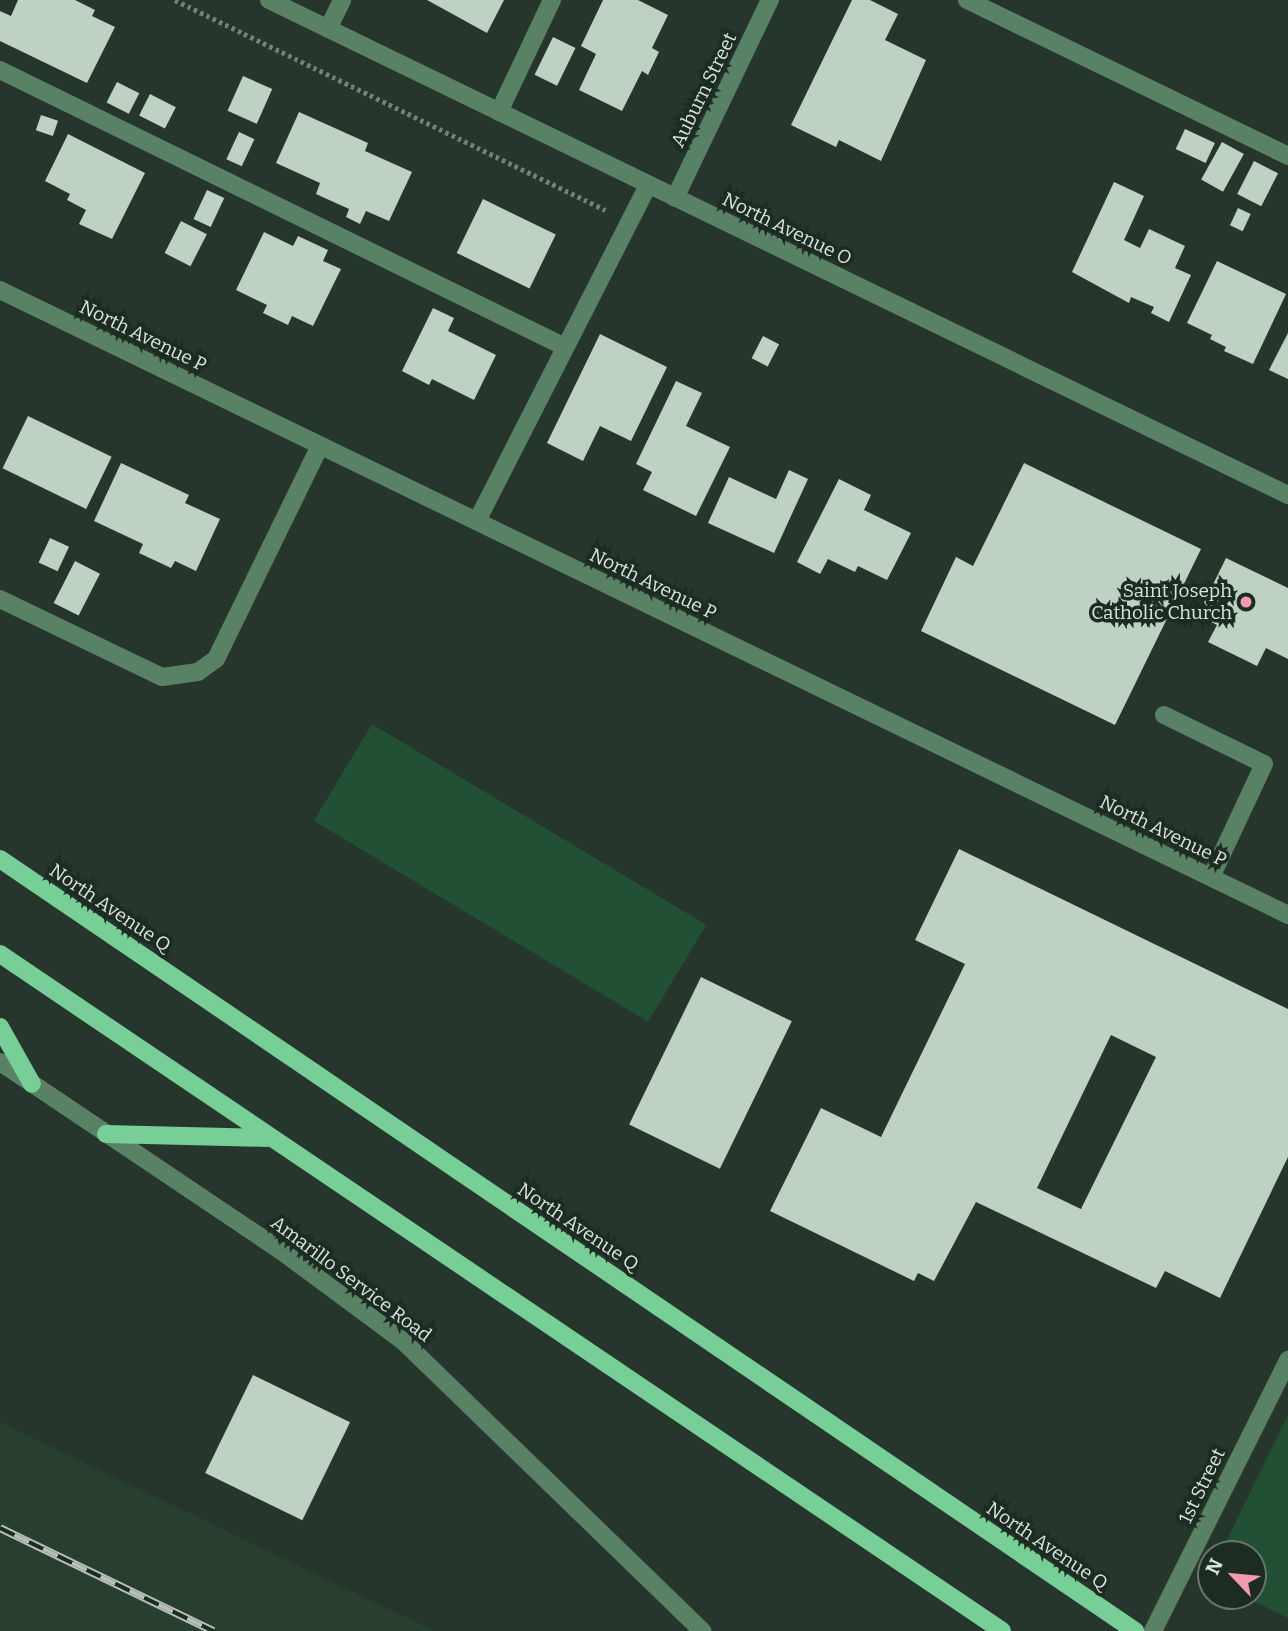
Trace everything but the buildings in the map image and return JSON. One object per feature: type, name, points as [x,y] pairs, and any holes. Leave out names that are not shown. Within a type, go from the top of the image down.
[{"type":"main road","name":"North Avenue Q","points":[[0,859],[1134,1630]]},
{"type":"main road","points":[[0,954],[267,1138],[1002,1631]]},
{"type":"main road","points":[[0,1027],[32,1084]]},
{"type":"main road","points":[[106,1134],[267,1138]]},
{"type":"street","name":"North Avenue O","points":[[269,0],[1288,495]]},
{"type":"street","points":[[328,29],[342,0]]},
{"type":"street","points":[[499,112],[552,0]]},
{"type":"street","name":"Auburn Street","points":[[675,198],[770,0]]},
{"type":"street","points":[[967,0],[1288,156]]},
{"type":"street","points":[[0,70],[565,347]]},
{"type":"street","points":[[477,522],[648,185]]},
{"type":"street","name":"North Avenue P","points":[[0,290],[1288,915]]},
{"type":"street","points":[[0,599],[162,677],[198,672],[216,659],[320,446]]},
{"type":"street","points":[[1164,715],[1264,764],[1211,877]]},
{"type":"street","name":"Amarillo Service Road","points":[[0,1062],[280,1250],[403,1341],[702,1631]]},
{"type":"street","name":"1st Street","points":[[1153,1631],[1288,1360]]},
{"type":"path","points":[[175,0],[606,211],[600,222]]},
{"type":"shaded area","points":[[0,1422],[434,1631],[0,1631]]},
{"type":"green space","points":[[372,724],[706,925],[648,1022],[314,821]]},
{"type":"green space","points":[[1288,1415],[1288,1618],[1267,1608],[1267,1540],[1227,1540]]},
{"type":"railway","points":[[0,1528],[213,1631]]},
{"type":"place","name":"Saint Joseph Catholic Church","points":[[1246,602]]}]
